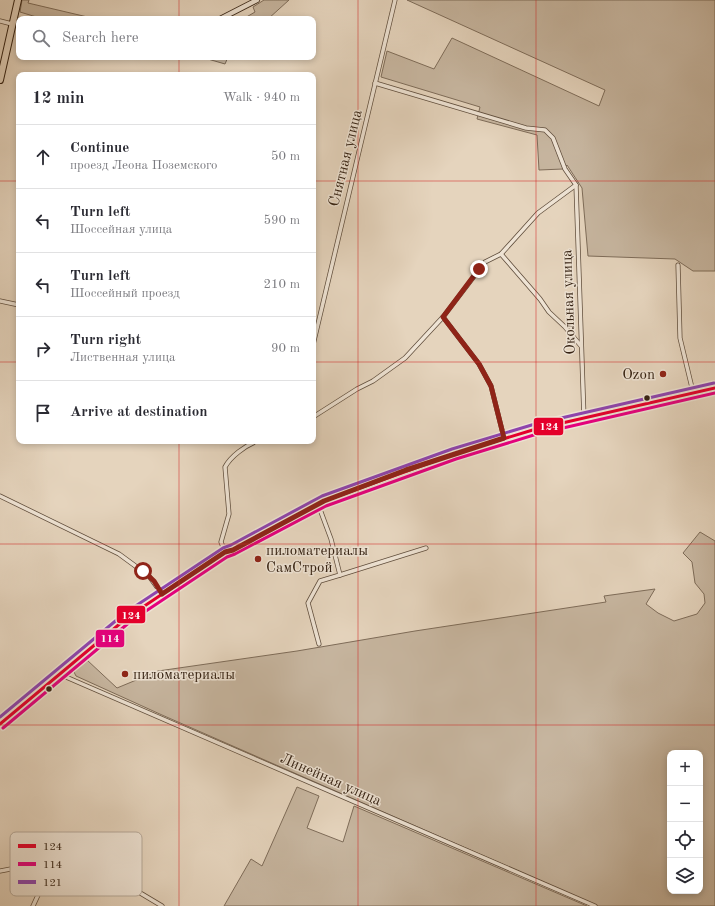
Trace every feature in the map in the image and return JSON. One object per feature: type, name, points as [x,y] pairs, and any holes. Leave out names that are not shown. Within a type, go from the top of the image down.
[{"type":"highway","points":[[0,80],[15,20],[18,0]]},
{"type":"street","points":[[226,16],[257,0]]},
{"type":"street","name":"Снятная улица","points":[[316,332],[339,229],[361,151],[375,83],[395,0]]},
{"type":"street","points":[[0,21],[15,20]]},
{"type":"street","points":[[316,416],[356,389],[373,381],[405,358],[443,317],[485,262],[500,254],[538,213],[576,185],[565,169],[553,138],[545,130],[526,128],[375,83]]},
{"type":"street","name":"Окольная улица","points":[[576,185],[584,418]]},
{"type":"street","points":[[500,254],[540,299],[548,312],[566,327],[581,347]]},
{"type":"street","points":[[678,265],[680,338],[693,392]]},
{"type":"street","points":[[0,301],[16,304]]},
{"type":"street","points":[[443,317],[479,364],[491,386],[504,438]]},
{"type":"street","points":[[0,724],[128,617],[225,552],[233,550],[318,504],[406,470],[504,438],[715,388]]},
{"type":"street","points":[[225,552],[221,542],[229,514],[225,467],[228,462],[243,449],[252,444]]},
{"type":"street","points":[[0,496],[118,554],[149,576],[162,594]]},
{"type":"street","points":[[318,504],[331,539],[340,575]]},
{"type":"street","points":[[319,644],[308,603],[320,581],[426,548]]},
{"type":"street","name":"Линейная улица","points":[[59,674],[594,906]]},
{"type":"street","points":[[0,871],[10,869]]},
{"type":"street","points":[[142,894],[162,906]]},
{"type":"street","points":[[33,906],[38,896]]},
{"type":"shaded area","points":[[22,0],[29,0],[28,3],[83,16],[33,16],[20,12]]},
{"type":"shaded area","points":[[264,0],[289,0],[271,16],[248,16],[255,12],[253,7]]},
{"type":"shaded area","points":[[407,0],[715,0],[715,271],[693,271],[675,259],[588,256],[582,188],[567,165],[563,169],[539,170],[537,135],[477,119],[480,107],[381,77],[387,51],[434,69],[452,38],[599,106],[605,90]]},
{"type":"shaded area","points":[[211,60],[227,60],[225,64]]},
{"type":"shaded area","points":[[700,532],[715,541],[715,906],[598,906],[162,715],[76,676],[74,672],[76,668],[87,660],[117,688],[158,671],[297,651],[415,631],[606,602],[604,596],[655,589],[646,604],[658,613],[674,621],[697,614],[705,603],[704,594],[695,583],[692,562],[683,553]]},
{"type":"shaded area","points":[[297,787],[319,796],[307,828],[343,842],[354,806],[587,906],[224,906],[251,859],[262,866]]},
{"type":"transit line","name":"121","points":[[0,717],[125,613],[223,548],[322,496],[452,449],[535,424],[714,383]]},
{"type":"transit line","name":"124","points":[[0,724],[128,617],[225,552],[233,550],[324,501],[454,454],[536,429],[715,388]]},
{"type":"transit line","name":"114","points":[[3,728],[131,621],[227,557],[326,506],[456,459],[537,434],[715,393]]},
{"type":"place","name":"Ozon","points":[[663,374]]},
{"type":"place","name":"пиломатериалы СамСтрой","points":[[258,559]]},
{"type":"place","name":"пиломатериалы","points":[[125,674]]},
{"type":"route","points":[[143,571],[154,581],[162,594],[225,552],[233,550],[324,501],[406,470],[504,438],[491,386],[479,364],[443,317],[479,269]]}]
